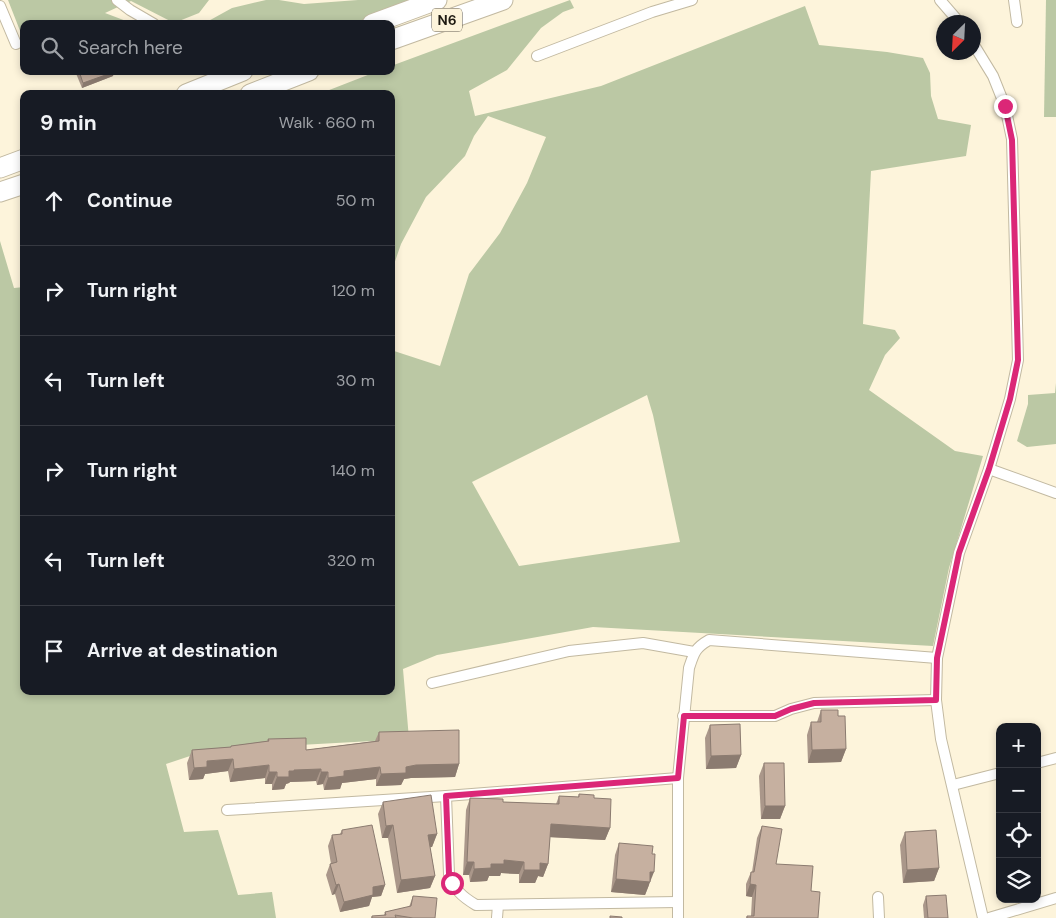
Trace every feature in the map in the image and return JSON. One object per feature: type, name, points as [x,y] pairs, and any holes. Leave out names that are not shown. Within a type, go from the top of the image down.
[{"type":"highway","name":"N6","points":[[383,20],[438,0]]},
{"type":"highway","name":"N6","points":[[395,39],[503,0]]},
{"type":"highway","points":[[260,90],[299,75]]},
{"type":"highway","points":[[192,90],[214,76]]},
{"type":"highway","points":[[0,168],[20,160]]},
{"type":"highway","points":[[0,192],[20,185]]},
{"type":"street","points":[[117,0],[147,20]]},
{"type":"street","points":[[537,56],[652,12],[692,0]]},
{"type":"street","points":[[940,0],[953,15]]},
{"type":"street","points":[[1014,0],[1017,22]]},
{"type":"street","points":[[0,6],[16,44]]},
{"type":"street","points":[[981,57],[993,76],[1005,106],[1012,140],[1018,360],[1010,399],[989,469],[959,553],[937,658],[936,700],[941,739],[983,918]]},
{"type":"street","points":[[989,469],[1056,493]]},
{"type":"street","points":[[678,918],[678,778],[689,668],[694,652],[709,640],[937,658]]},
{"type":"street","points":[[432,683],[553,654],[585,649],[643,643],[694,652]]},
{"type":"street","points":[[684,716],[775,716],[791,709],[814,703],[936,700]]},
{"type":"street","points":[[1041,762],[1056,758]]},
{"type":"street","points":[[952,784],[996,774]]},
{"type":"street","points":[[226,810],[446,796],[678,778]]},
{"type":"street","points":[[446,796],[449,874],[452,883],[461,896],[476,905],[678,902]]},
{"type":"street","points":[[878,897],[879,918]]},
{"type":"street","points":[[989,918],[1056,898]]},
{"type":"street","points":[[497,918],[498,905]]},
{"type":"green space","points":[[8,0],[209,0],[199,13],[182,20],[168,20],[131,1],[105,13],[123,20],[20,20],[20,31]]},
{"type":"green space","points":[[266,0],[304,4],[358,0],[421,0],[366,20],[210,20],[232,8]]},
{"type":"green space","points":[[570,0],[574,8],[563,12],[541,28],[507,70],[469,91],[475,116],[601,86],[805,6],[819,45],[923,58],[930,73],[931,96],[938,119],[971,125],[966,156],[871,171],[863,324],[895,330],[900,338],[885,355],[869,390],[955,451],[983,456],[949,568],[933,646],[593,627],[437,655],[403,669],[409,739],[208,750],[166,764],[184,832],[218,830],[238,895],[272,892],[276,918],[0,918],[0,241],[14,288],[20,287],[20,695],[395,695],[395,351],[440,366],[469,274],[500,233],[527,183],[546,137],[488,116],[474,136],[465,156],[426,197],[401,244],[395,261],[395,90],[329,90],[368,75],[395,75],[395,65]],"holes":[[[647,395],[680,542],[519,566],[472,482]]]},
{"type":"green space","points":[[1046,0],[1056,0],[1056,117],[1044,117]]},
{"type":"green space","points":[[1056,383],[1056,444],[1027,447],[1017,441],[1028,404],[1028,395],[1055,393]]},
{"type":"building","points":[[80,75],[106,75],[83,83]]},
{"type":"building","points":[[821,710],[838,710],[838,716],[845,716],[846,749],[812,750],[811,722],[821,722]]},
{"type":"building","points":[[740,724],[741,755],[711,756],[710,725]]},
{"type":"building","points":[[459,730],[459,764],[416,765],[406,767],[406,773],[381,774],[380,767],[344,771],[344,776],[328,778],[328,772],[321,772],[321,769],[294,770],[289,771],[289,777],[277,777],[277,772],[269,772],[269,765],[234,769],[233,759],[207,761],[207,767],[194,768],[192,750],[231,747],[269,741],[268,739],[306,738],[306,750],[379,741],[379,732]]},
{"type":"building","points":[[764,763],[784,763],[785,806],[765,806]]},
{"type":"building","points":[[579,794],[594,795],[594,798],[611,799],[610,828],[551,824],[548,864],[540,863],[540,870],[524,870],[524,862],[504,860],[504,864],[491,864],[491,868],[474,869],[474,862],[467,862],[470,798],[503,799],[503,802],[559,804],[559,796],[579,797]]},
{"type":"building","points":[[431,795],[437,834],[428,835],[435,876],[401,880],[393,825],[386,826],[383,802]]},
{"type":"building","points":[[372,825],[385,885],[373,887],[373,895],[344,902],[339,884],[336,885],[330,864],[337,862],[332,835],[342,834],[342,830]]},
{"type":"building","points":[[762,826],[782,829],[776,864],[813,866],[811,891],[820,892],[818,918],[747,918],[747,916],[754,916],[756,885],[750,884],[751,872],[754,872]]},
{"type":"building","points":[[936,830],[939,868],[907,870],[905,832]]},
{"type":"building","points":[[619,843],[653,846],[652,854],[655,854],[654,872],[650,872],[650,882],[616,879]]},
{"type":"building","points":[[946,895],[948,918],[928,918],[926,896]]},
{"type":"building","points":[[413,896],[437,898],[435,918],[413,918],[395,915],[396,918],[372,918],[372,916],[386,915],[385,912],[411,906]]},
{"type":"building","points":[[610,916],[622,917],[622,918],[610,918]]},
{"type":"route","points":[[452,883],[449,874],[446,796],[678,778],[684,716],[775,716],[791,709],[814,703],[936,700],[937,658],[959,553],[989,469],[1010,399],[1018,360],[1012,140],[1005,106]]}]
